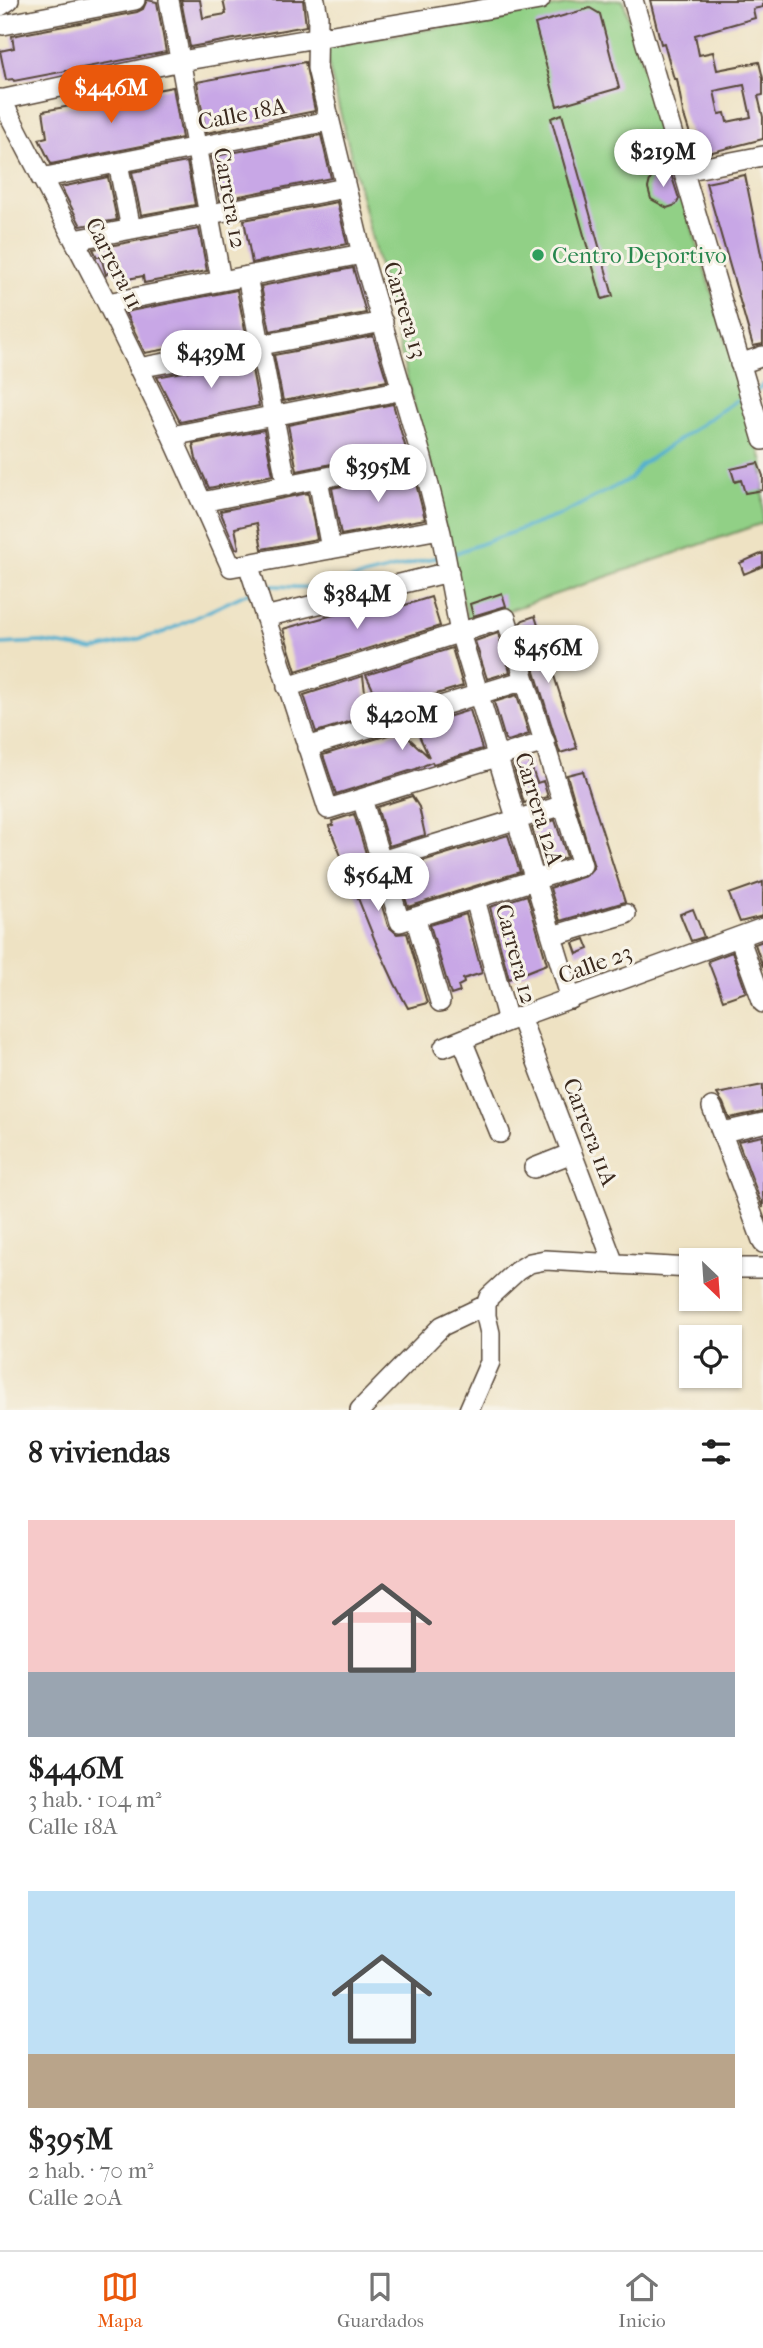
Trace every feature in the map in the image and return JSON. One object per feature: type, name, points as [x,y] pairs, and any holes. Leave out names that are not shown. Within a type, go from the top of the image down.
[{"type":"street","points":[[2,15],[9,0]]},
{"type":"street","points":[[2,15],[135,0]]},
{"type":"street","name":"Carrera 12","points":[[169,0],[221,280]]},
{"type":"street","name":"Carrera 13","points":[[315,0],[318,16],[317,68],[329,121],[362,254],[422,458],[460,633]]},
{"type":"street","points":[[0,99],[181,61],[540,0]]},
{"type":"street","points":[[633,0],[763,440]]},
{"type":"street","name":"Carrera 11","points":[[0,99],[107,303],[202,502],[239,565],[265,617],[328,809],[362,799]]},
{"type":"street","name":"Calle 18A","points":[[41,178],[329,121]]},
{"type":"street","points":[[684,171],[763,156]]},
{"type":"street","points":[[118,163],[131,229]]},
{"type":"street","points":[[75,240],[345,188]]},
{"type":"street","points":[[107,303],[362,254]]},
{"type":"street","name":"Carrera 12","points":[[247,276],[287,486]]},
{"type":"street","points":[[138,368],[383,322]]},
{"type":"street","points":[[740,364],[763,356]]},
{"type":"street","points":[[172,436],[403,390]]},
{"type":"street","points":[[202,502],[422,458]]},
{"type":"street","points":[[318,480],[331,549]]},
{"type":"street","points":[[239,565],[440,531]]},
{"type":"street","points":[[265,617],[448,569]]},
{"type":"street","points":[[288,687],[506,618],[582,866],[408,919]]},
{"type":"street","name":"Carrera 12A","points":[[460,633],[571,999]]},
{"type":"street","points":[[307,747],[526,680]]},
{"type":"street","points":[[440,1002],[408,919],[381,861],[362,799],[544,743]]},
{"type":"street","points":[[381,861],[564,805]]},
{"type":"street","name":"Carrera 12","points":[[475,899],[514,1019]]},
{"type":"street","points":[[552,936],[626,914]]},
{"type":"street","name":"Calle 23","points":[[500,1133],[453,1044],[763,928]]},
{"type":"street","points":[[739,937],[763,1003]]},
{"type":"street","name":"Carrera 11A","points":[[514,1019],[572,1153],[614,1264]]},
{"type":"street","points":[[712,1107],[758,1199],[763,1243]]},
{"type":"street","points":[[723,1132],[763,1123]]},
{"type":"street","points":[[534,1168],[572,1153]]},
{"type":"street","points":[[469,1410],[490,1362],[486,1305],[489,1297],[517,1271],[530,1263],[545,1260],[679,1267]]},
{"type":"street","points":[[742,1268],[763,1268]]},
{"type":"street","points":[[360,1410],[442,1326],[486,1305]]},
{"type":"green space","name":"Centro Deportivo","points":[[594,0],[623,0],[763,462],[763,523],[469,624],[324,48]]},
{"type":"building","points":[[147,0],[157,2],[166,52],[14,81],[6,80],[0,51],[14,48],[12,36],[137,12],[143,9]]},
{"type":"building","points":[[181,0],[200,0],[203,18],[226,14],[223,0],[303,0],[306,26],[190,47]]},
{"type":"building","points":[[650,0],[763,0],[763,7],[753,9],[755,18],[695,35],[699,55],[713,52],[717,70],[759,62],[763,78],[763,95],[758,96],[763,117],[763,139],[697,156],[683,112],[677,79],[674,79],[664,43],[661,44]],"holes":[[[744,85],[751,117],[727,122],[725,113],[719,114],[714,91]]]},
{"type":"building","points":[[590,8],[600,14],[619,88],[557,106],[535,24]]},
{"type":"building","points":[[305,62],[315,111],[206,133],[197,82]]},
{"type":"building","points":[[173,87],[182,138],[51,164],[39,139],[47,137],[43,111]]},
{"type":"building","points":[[562,114],[613,296],[602,299],[551,118]]},
{"type":"building","points":[[321,135],[331,178],[219,200],[211,157]]},
{"type":"building","points":[[187,162],[195,205],[141,215],[132,172]]},
{"type":"building","points":[[666,170],[671,174],[679,199],[676,205],[667,208],[651,199],[648,188],[655,173]]},
{"type":"building","points":[[745,175],[763,264],[763,344],[753,346],[706,183]]},
{"type":"building","points":[[108,177],[117,220],[81,226],[61,187]]},
{"type":"building","points":[[337,202],[347,244],[252,263],[244,220]]},
{"type":"building","points":[[199,229],[207,271],[144,283],[143,276],[123,280],[120,262],[106,275],[101,257],[97,257],[93,249]]},
{"type":"building","points":[[353,268],[366,313],[270,331],[261,286]]},
{"type":"building","points":[[237,290],[246,335],[145,353],[125,312]]},
{"type":"building","points":[[373,336],[387,381],[283,401],[274,355]]},
{"type":"building","points":[[250,359],[259,406],[180,422],[157,377]]},
{"type":"building","points":[[393,404],[406,449],[297,471],[288,425]]},
{"type":"building","points":[[264,430],[273,475],[209,488],[196,459],[193,444]]},
{"type":"building","points":[[758,463],[763,476],[763,490],[745,493],[741,480],[735,482],[731,469]]},
{"type":"building","points":[[413,472],[425,519],[341,535],[332,488]]},
{"type":"building","points":[[308,493],[317,539],[262,549],[257,523],[235,528],[239,548],[236,549],[220,511]]},
{"type":"building","points":[[763,553],[763,566],[744,574],[740,563]]},
{"type":"building","points":[[502,593],[506,606],[473,616],[470,604]]},
{"type":"building","points":[[431,597],[440,626],[296,671],[283,629],[383,601],[386,611]]},
{"type":"building","points":[[535,616],[577,748],[560,753],[520,623]]},
{"type":"building","points":[[498,633],[510,672],[487,679],[475,641]]},
{"type":"building","points":[[452,648],[463,686],[383,710],[366,675]]},
{"type":"building","points":[[363,676],[368,716],[316,732],[304,695]]},
{"type":"building","points":[[517,695],[529,734],[508,741],[505,739],[494,702]]},
{"type":"building","points":[[470,710],[482,749],[433,764],[432,762],[336,794],[323,755],[401,731],[429,757],[415,727]]},
{"type":"building","points":[[529,760],[537,783],[543,781],[548,797],[524,803],[513,765]]},
{"type":"building","points":[[583,771],[625,902],[560,921],[550,888],[586,876],[594,867],[567,775]]},
{"type":"building","points":[[412,796],[419,807],[425,835],[389,846],[377,807]]},
{"type":"building","points":[[354,814],[388,926],[397,934],[407,933],[427,1003],[408,1008],[376,943],[329,826],[333,825],[332,821]]},
{"type":"building","points":[[555,820],[567,857],[543,864],[532,828]]},
{"type":"building","points":[[508,835],[520,872],[408,907],[396,869]]},
{"type":"building","points":[[763,882],[763,916],[740,922],[729,894]]},
{"type":"building","points":[[527,895],[547,964],[509,979],[490,907]]},
{"type":"building","points":[[693,909],[704,937],[691,941],[680,914]]},
{"type":"building","points":[[466,914],[482,973],[463,979],[464,983],[458,986],[460,992],[451,995],[430,925]]},
{"type":"building","points":[[585,939],[589,949],[577,954],[573,943]]},
{"type":"building","points":[[763,941],[763,967],[755,944]]},
{"type":"building","points":[[732,952],[746,992],[723,1000],[708,961]]},
{"type":"building","points":[[763,1085],[763,1111],[729,1118],[717,1094]]},
{"type":"building","points":[[763,1136],[763,1208],[738,1141]]},
{"type":"waterway","points":[[758,390],[763,384]]},
{"type":"waterway","points":[[453,554],[560,515],[630,479],[641,465],[737,400]]},
{"type":"waterway","points":[[262,587],[326,584],[438,557]]},
{"type":"waterway","points":[[0,644],[41,642],[94,650],[162,633],[250,592]]},
{"type":"place","name":"Centro Deportivo","points":[[538,255]]}]
